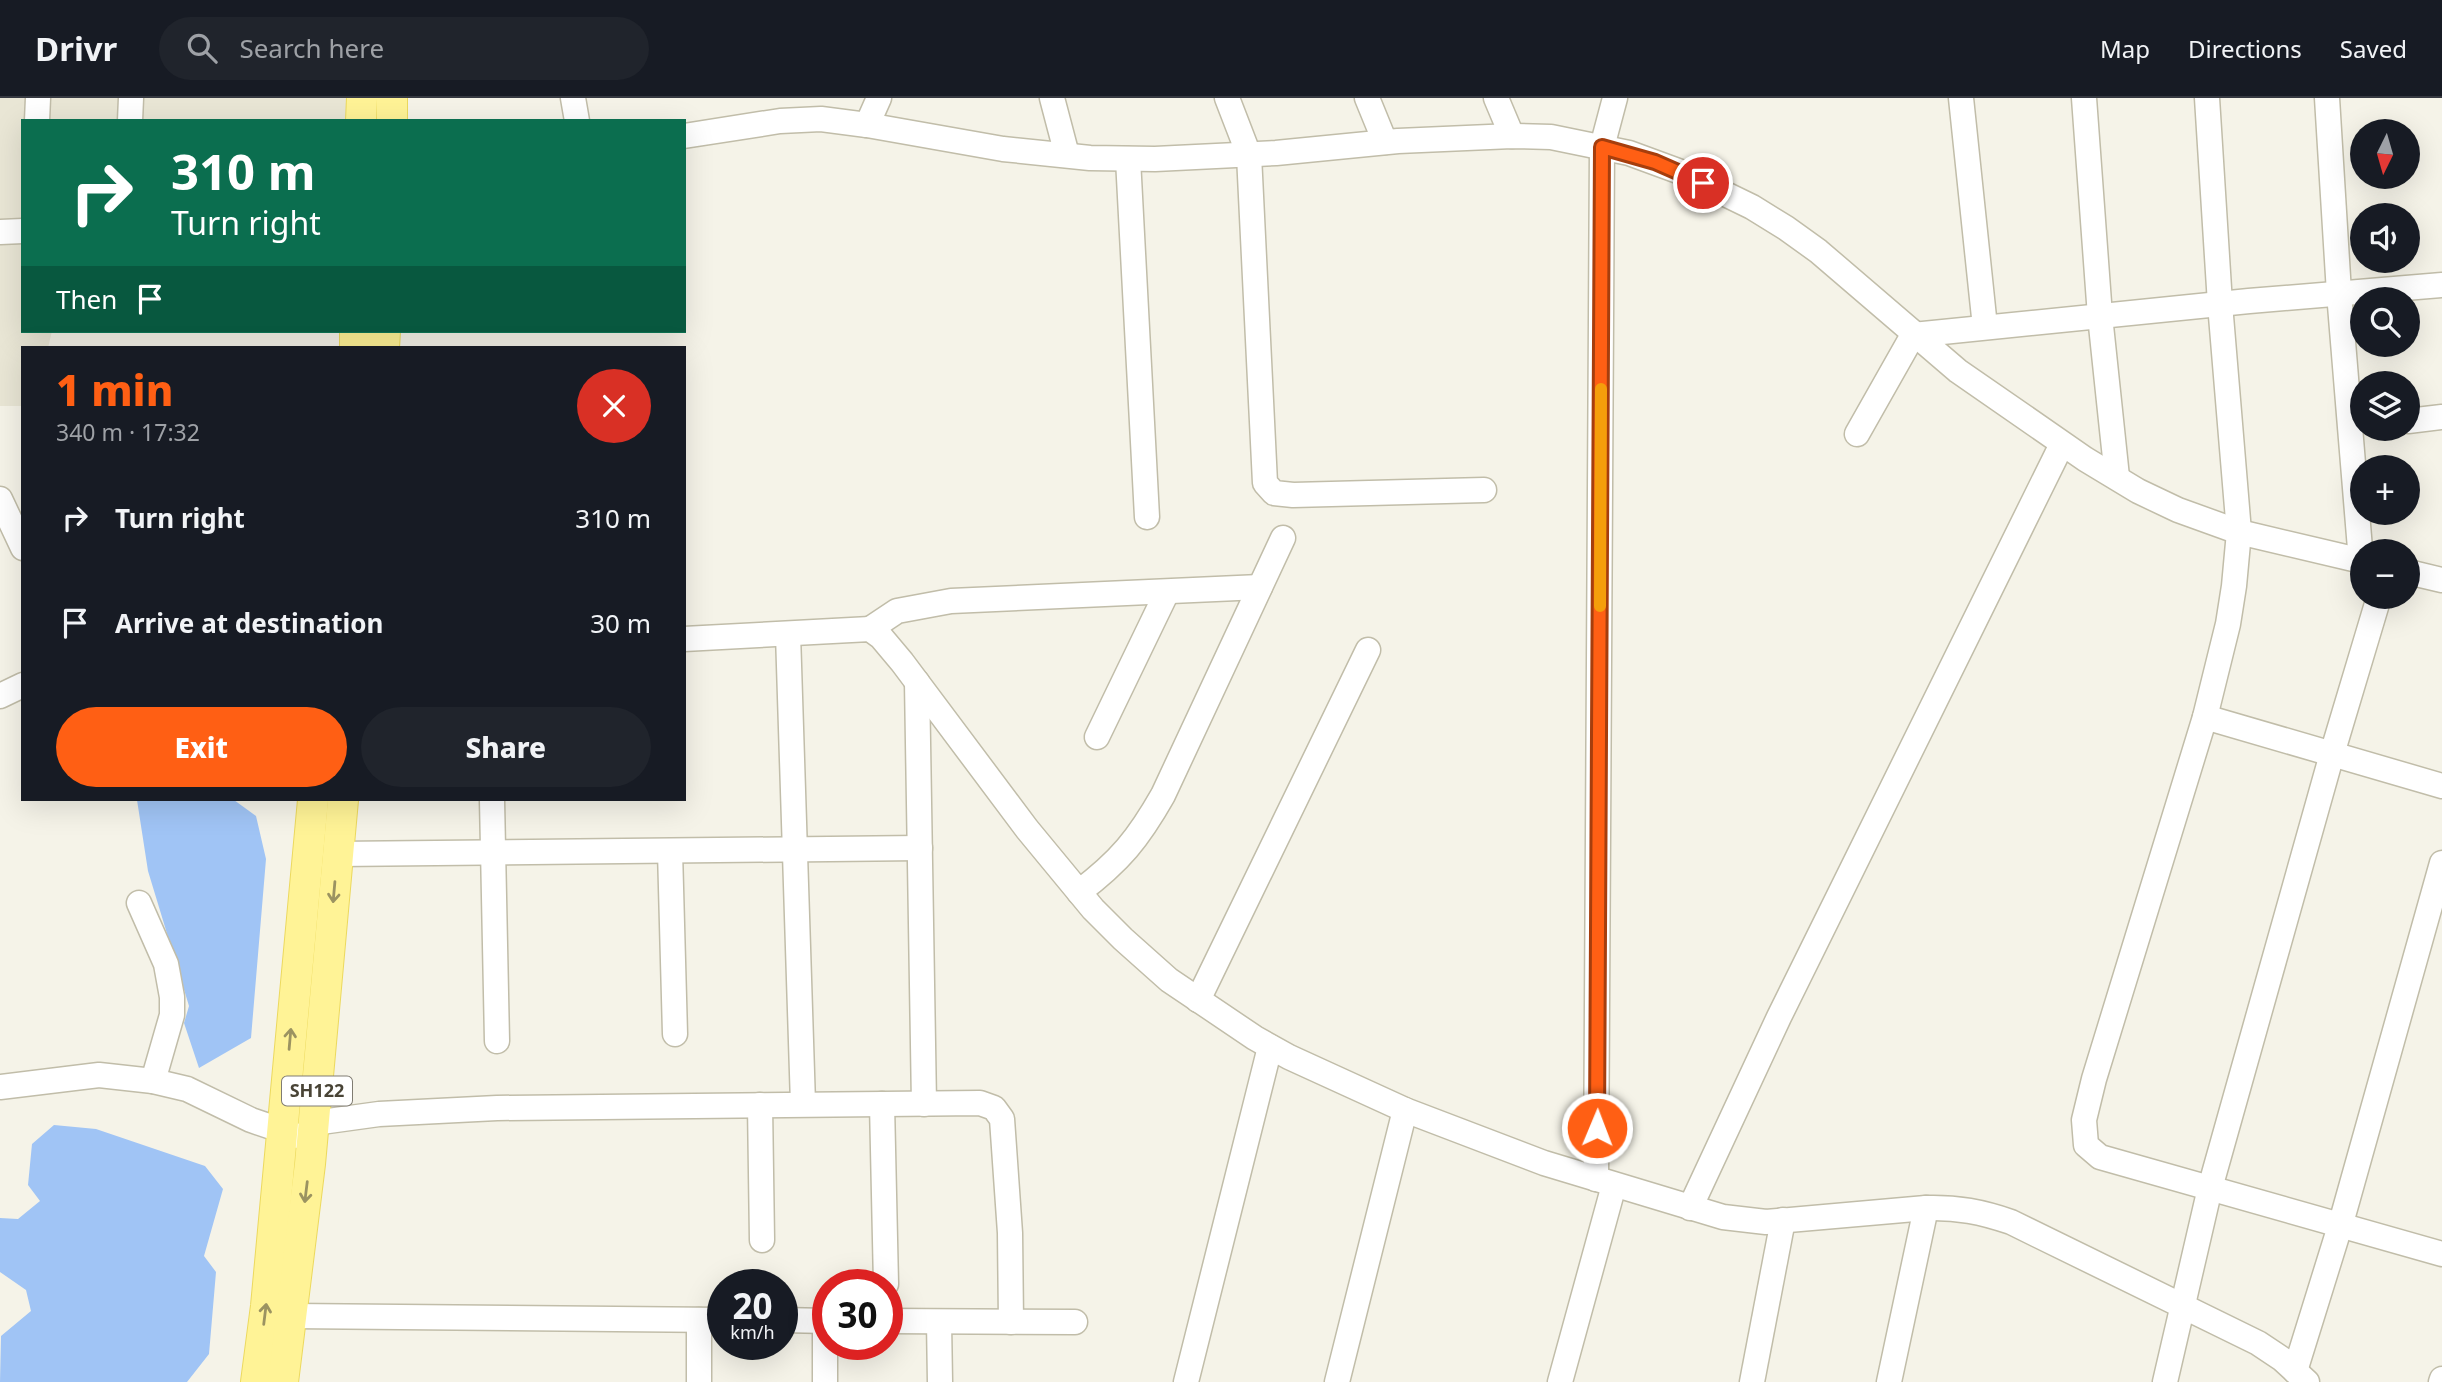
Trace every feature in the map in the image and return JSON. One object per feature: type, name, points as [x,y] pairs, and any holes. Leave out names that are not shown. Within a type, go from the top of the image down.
[{"type":"main road","points":[[361,119],[362,98]]},
{"type":"main road","points":[[392,98],[392,119]]},
{"type":"main road","name":"SH122","points":[[256,1382],[313,801]]},
{"type":"main road","name":"SH122","points":[[283,1382],[313,1132],[343,801]]},
{"type":"street","points":[[37,119],[38,98]]},
{"type":"street","points":[[130,119],[131,98]]},
{"type":"street","points":[[573,98],[576,119]]},
{"type":"street","points":[[867,125],[879,98]]},
{"type":"street","points":[[1052,98],[1067,155]]},
{"type":"street","points":[[1227,98],[1249,155],[1265,483],[1274,493],[1293,495],[1484,491]]},
{"type":"street","points":[[1367,98],[1385,142]]},
{"type":"street","points":[[1496,98],[1512,136]]},
{"type":"street","points":[[1560,1382],[1605,1182],[1602,147],[1615,98]]},
{"type":"street","points":[[1961,98],[1985,327]]},
{"type":"street","points":[[2084,98],[2100,316],[2116,477]]},
{"type":"street","points":[[2207,98],[2238,532],[2234,586],[2228,624],[2205,717],[2084,1120],[2086,1145],[2100,1157],[2341,1223],[2442,1254]]},
{"type":"street","points":[[2327,98],[2339,293],[2350,379]]},
{"type":"street","points":[[686,136],[780,121],[821,119],[1003,149],[1128,159],[1249,155],[1385,142],[1512,136],[1551,137],[1602,147],[1678,171],[1752,207],[1786,228],[1818,251],[1958,371],[2062,444],[2138,491],[2178,510],[2238,532],[2350,558]]},
{"type":"street","points":[[1128,159],[1147,517]]},
{"type":"street","points":[[0,232],[21,231]]},
{"type":"street","points":[[1913,335],[2442,285]]},
{"type":"street","points":[[1857,434],[1913,335]]},
{"type":"street","points":[[2420,420],[2442,417]]},
{"type":"street","points":[[2357,441],[2361,539]]},
{"type":"street","points":[[1690,1208],[1779,1017],[2062,444]]},
{"type":"street","points":[[0,499],[12,538]]},
{"type":"street","points":[[1079,892],[1119,859],[1147,823],[1163,795],[1283,538]]},
{"type":"street","points":[[2420,575],[2442,580]]},
{"type":"street","points":[[686,639],[870,629],[898,611],[951,601],[1260,587]]},
{"type":"street","points":[[1097,737],[1167,592]]},
{"type":"street","points":[[2165,1382],[2210,1188],[2375,609]]},
{"type":"street","points":[[870,629],[881,637],[917,682],[1027,829],[1093,909],[1146,961],[1198,1000],[1270,1047],[1340,1082],[1405,1110],[1544,1163],[1690,1208],[1749,1220],[1783,1220],[1953,1207],[2011,1222],[2258,1343],[2283,1359],[2301,1376],[2442,863]]},
{"type":"street","points":[[788,634],[803,1104]]},
{"type":"street","points":[[1198,1000],[1368,650]]},
{"type":"street","points":[[917,682],[924,1104]]},
{"type":"street","points":[[0,696],[21,686]]},
{"type":"street","points":[[2205,717],[2442,786]]},
{"type":"street","points":[[492,801],[498,1041]]},
{"type":"street","points":[[337,854],[920,848]]},
{"type":"street","points":[[670,851],[675,1034]]},
{"type":"street","points":[[139,903],[166,964],[172,997],[172,1015],[153,1080]]},
{"type":"street","points":[[1186,1382],[1270,1047]]},
{"type":"street","points":[[0,1087],[99,1075],[153,1080],[187,1089],[233,1112],[282,1131],[313,1132],[379,1114],[497,1108],[980,1103],[994,1108],[1002,1119],[1010,1233],[1011,1322]]},
{"type":"street","points":[[882,1104],[886,1269]]},
{"type":"street","points":[[760,1105],[762,1240]]},
{"type":"street","points":[[1337,1382],[1405,1110]]},
{"type":"street","points":[[1889,1382],[1926,1208]]},
{"type":"street","points":[[1752,1382],[1783,1220]]},
{"type":"street","points":[[291,1316],[707,1320]]},
{"type":"street","points":[[903,1321],[1074,1322]]},
{"type":"street","points":[[939,1322],[940,1382]]},
{"type":"street","points":[[699,1382],[707,1341]]},
{"type":"street","points":[[825,1360],[825,1382]]},
{"type":"shaded area","points":[[0,98],[359,98],[359,119],[21,119],[21,333],[52,333],[48,346],[21,346],[21,406],[0,406]]},
{"type":"water","points":[[137,801],[235,801],[256,816],[266,859],[251,1038],[199,1068],[184,1023],[189,1006],[148,871]]},
{"type":"water","points":[[54,1125],[96,1129],[205,1166],[223,1189],[204,1256],[216,1272],[209,1354],[187,1382],[0,1382],[1,1336],[31,1311],[26,1290],[0,1272],[0,1218],[18,1219],[40,1201],[28,1185],[32,1144]]},
{"type":"slow traffic","points":[[1600,606],[1601,389]]},
{"type":"route","points":[[1597,1128],[1602,147],[1655,162],[1703,183]]}]
